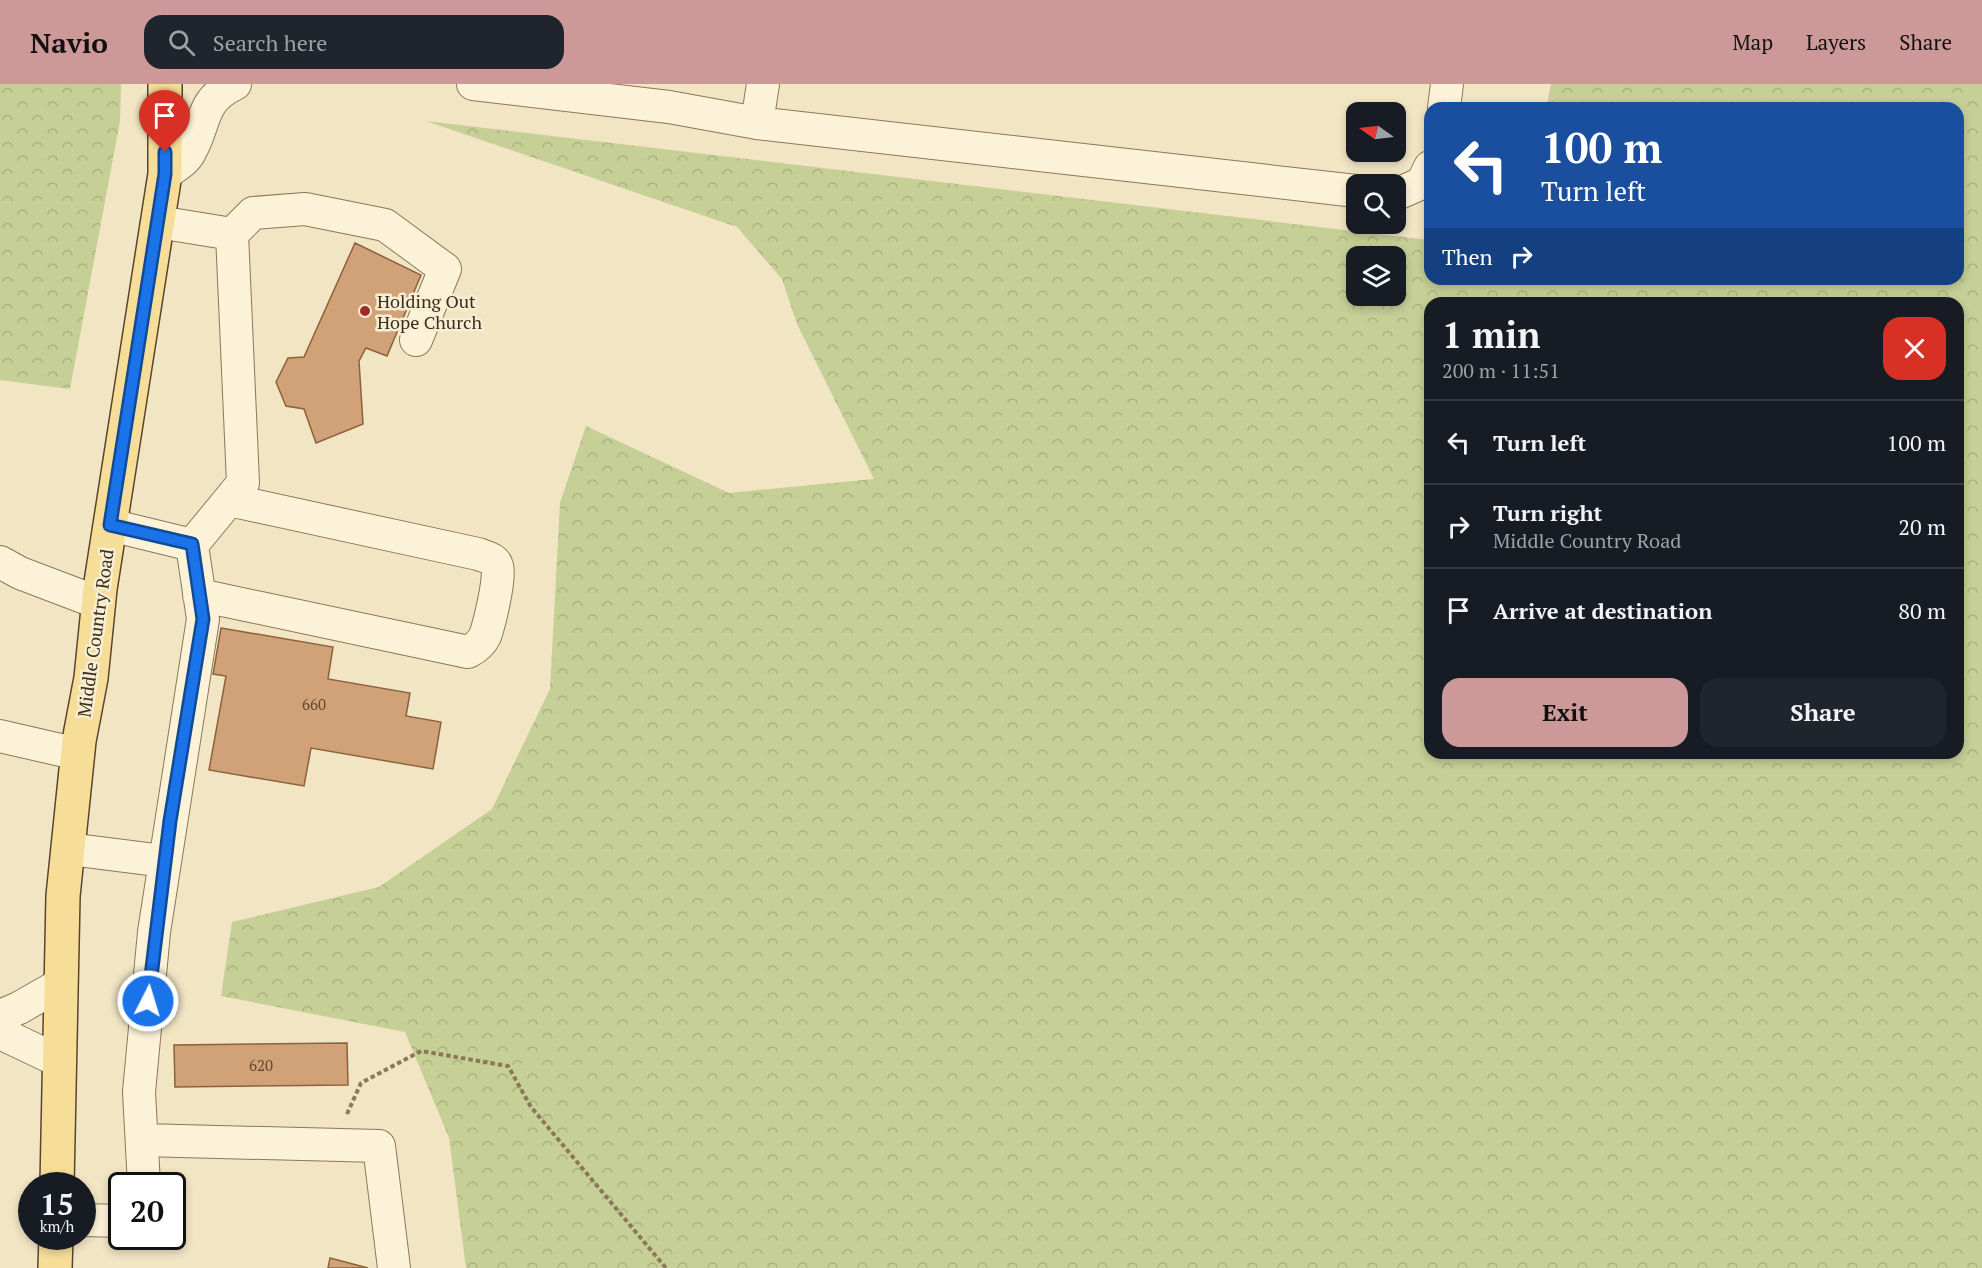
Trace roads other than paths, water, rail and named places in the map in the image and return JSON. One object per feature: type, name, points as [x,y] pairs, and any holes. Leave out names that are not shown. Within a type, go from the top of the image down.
[{"type":"main road","name":"Middle Country Road","points":[[57,1172],[63,896],[78,754],[91,678],[110,525],[165,174],[165,84]]},
{"type":"main road","points":[[55,1268],[56,1250]]},
{"type":"lane","points":[[165,174],[190,154],[203,117],[219,92],[235,84]]},
{"type":"lane","points":[[473,84],[669,107],[757,123],[1346,189]]},
{"type":"lane","points":[[757,123],[763,84]]},
{"type":"lane","points":[[1445,102],[1447,84]]},
{"type":"lane","points":[[1406,190],[1422,183],[1424,179]]},
{"type":"lane","points":[[143,1172],[139,1092],[154,932],[203,619],[192,544],[243,483],[232,234],[253,213],[305,209],[385,225],[445,269],[416,340]]},
{"type":"lane","points":[[158,222],[232,234]]},
{"type":"lane","points":[[200,595],[468,652],[477,648],[485,636],[498,578],[498,567],[494,560],[478,554],[229,501]]},
{"type":"lane","points":[[110,525],[192,544]]},
{"type":"lane","points":[[0,562],[21,573],[99,603]]},
{"type":"lane","points":[[0,736],[78,754]]},
{"type":"lane","points":[[69,849],[164,861]]},
{"type":"lane","points":[[0,1016],[61,984]]},
{"type":"lane","points":[[0,1033],[58,1061]]},
{"type":"lane","points":[[142,1140],[379,1146],[394,1268]]},
{"type":"place","name":"Holding Out Hope Church","points":[[365,311]]}]
